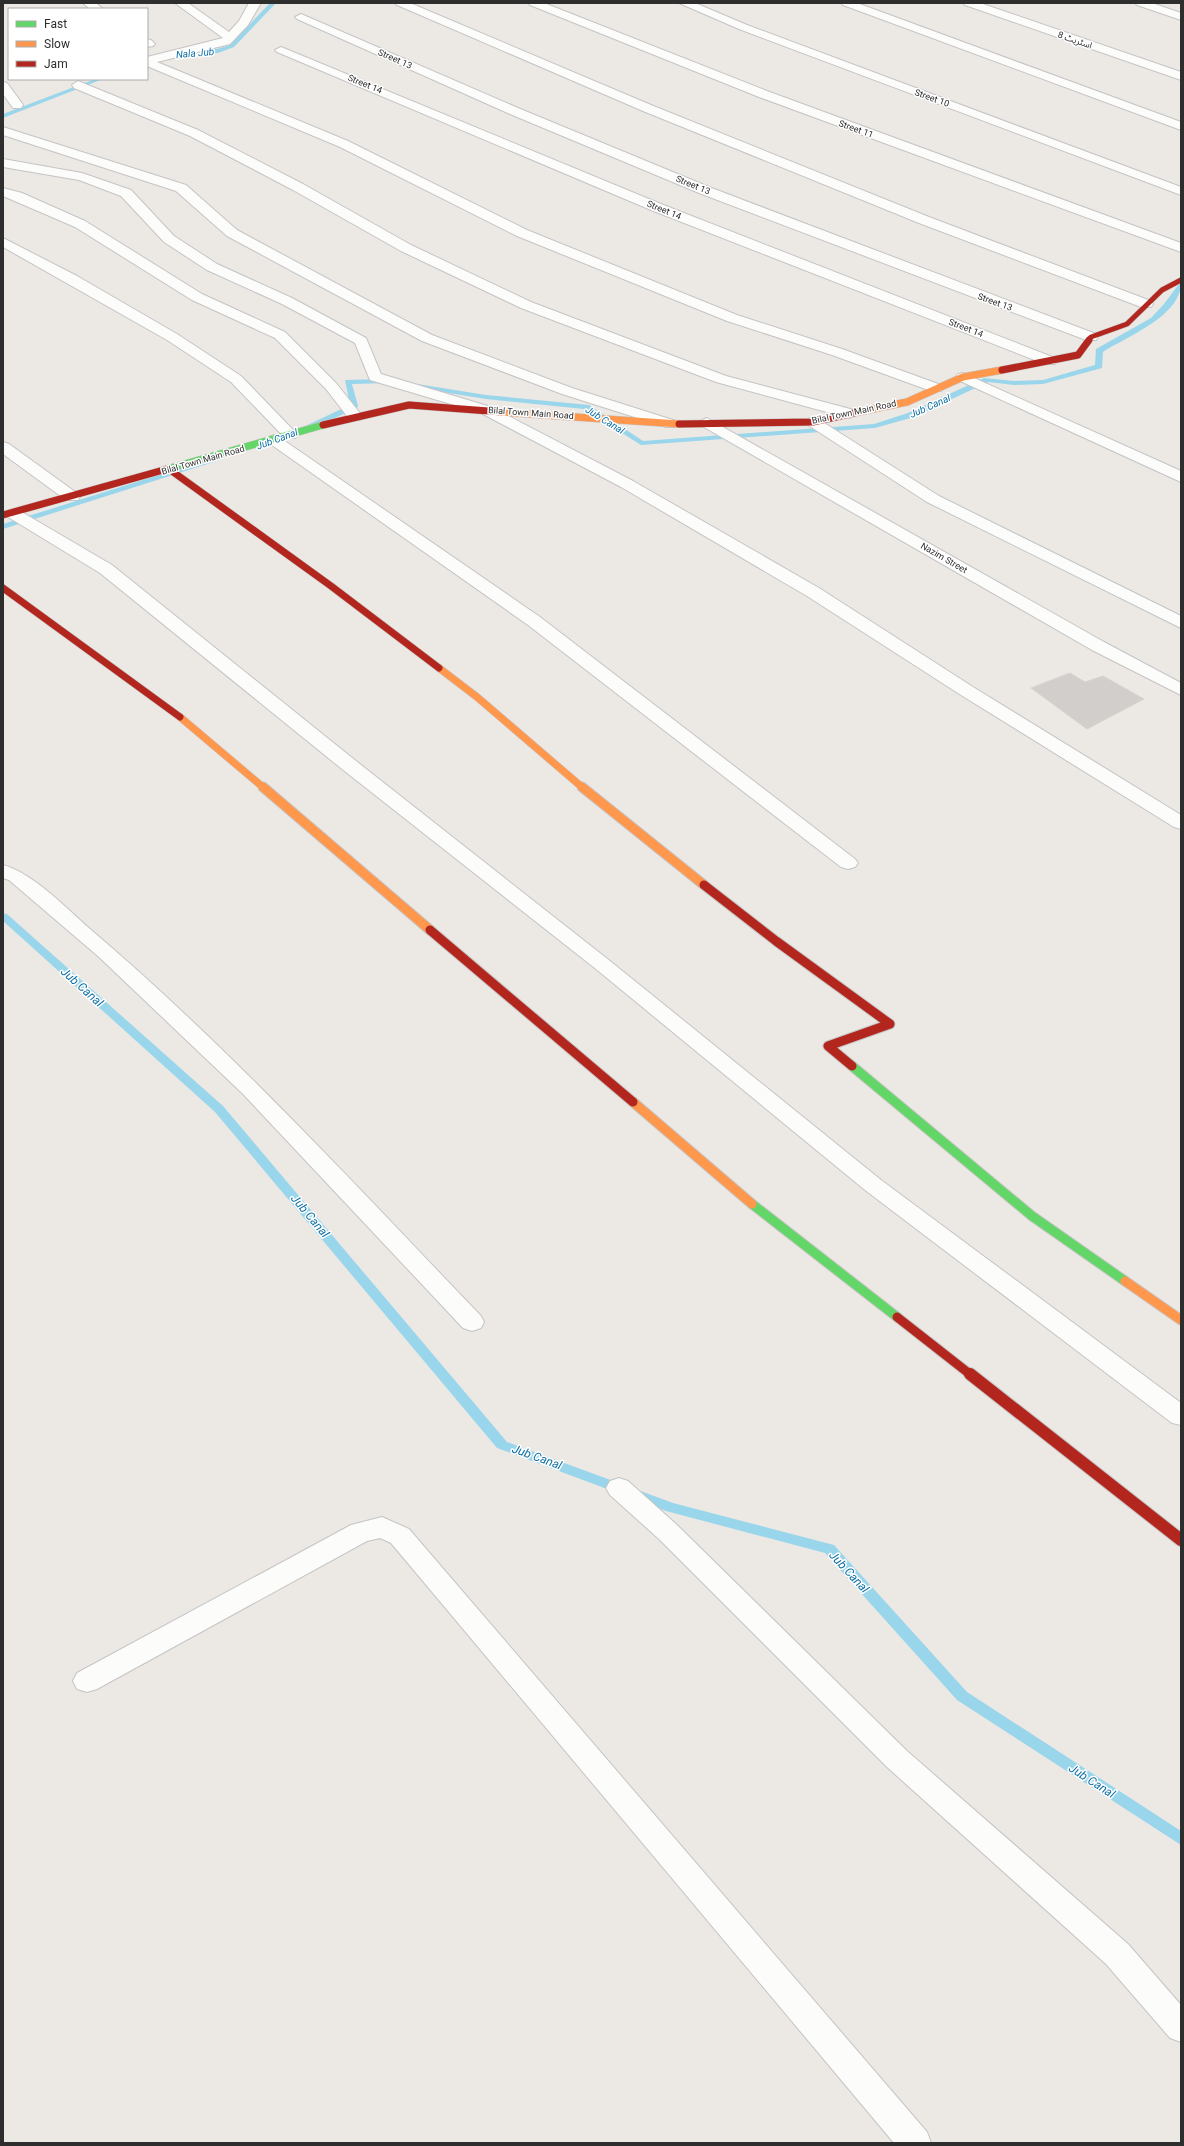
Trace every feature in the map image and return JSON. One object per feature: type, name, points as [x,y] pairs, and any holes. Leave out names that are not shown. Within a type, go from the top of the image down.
[{"type":"street","points":[[181,3],[230,38]]},
{"type":"street","points":[[148,61],[226,42],[244,23],[255,3]]},
{"type":"street","points":[[401,3],[647,108],[909,214],[1146,304]]},
{"type":"street","name":"Street 11","points":[[534,3],[770,97],[1181,248]]},
{"type":"street","name":"Street 10","points":[[685,3],[750,30],[1181,191]]},
{"type":"street","points":[[847,3],[1181,126]]},
{"type":"street","name":"اسٹریٹ 8","points":[[969,3],[1181,76]]},
{"type":"street","points":[[1141,3],[1181,16]]},
{"type":"street","name":"Street 13","points":[[301,17],[514,111],[704,190],[1091,337]]},
{"type":"street","name":"Street 14","points":[[281,50],[656,207],[1050,361]]},
{"type":"street","points":[[148,61],[344,144],[522,233],[732,318],[837,352],[936,388]]},
{"type":"street","points":[[78,85],[194,133],[298,187],[406,248],[526,305],[722,379],[850,413]]},
{"type":"street","points":[[3,86],[17,106]]},
{"type":"street","points":[[3,131],[181,188],[232,233],[427,338],[567,391],[671,424]]},
{"type":"street","points":[[3,163],[82,177],[126,193],[169,240],[212,267],[287,301],[361,341],[375,377],[486,410],[626,484],[813,592],[967,691],[1181,823]]},
{"type":"street","points":[[3,192],[17,196],[80,224],[197,297],[280,335],[331,386],[355,417]]},
{"type":"street","points":[[3,242],[172,337],[236,379],[282,437],[534,621],[848,863]]},
{"type":"street","points":[[1091,337],[1127,324],[1162,290],[1181,280]]},
{"type":"street","name":"Bilal Town Main Road","points":[[9,514],[355,417],[409,405],[671,424],[813,422],[907,402],[963,377],[1078,355],[1091,337]]},
{"type":"street","points":[[963,377],[1181,477]]},
{"type":"street","points":[[813,422],[933,499],[1181,623]]},
{"type":"street","name":"Nazim Street","points":[[707,423],[1098,646],[1181,690]]},
{"type":"street","points":[[3,447],[72,497]]},
{"type":"street","points":[[169,470],[331,586],[477,697],[612,813],[776,941],[890,1024],[828,1046],[1032,1216],[1181,1320]]},
{"type":"street","points":[[9,514],[106,569],[349,765],[603,965],[873,1185],[1181,1416]]},
{"type":"street","points":[[3,588],[167,706],[751,1203],[1181,1540]]},
{"type":"street","points":[[3,871],[16,876],[106,953],[251,1089],[472,1322]]},
{"type":"street","points":[[619,1488],[668,1532],[896,1759],[1117,1954],[1181,2028]]},
{"type":"street","points":[[87,1681],[360,1532],[382,1527],[400,1536],[914,2143]]},
{"type":"building","points":[[1070,673],[1085,682],[1103,676],[1144,699],[1087,729],[1031,688]]},
{"type":"waterway","name":"Nala Jub","points":[[183,53],[218,51],[232,46],[273,3]]},
{"type":"waterway","name":"Nala Jub","points":[[3,116],[97,80]]},
{"type":"waterway","name":"Jub Canal","points":[[417,386],[486,397],[586,407],[641,443],[875,426],[911,415],[987,380],[1014,383],[1043,382],[1099,366],[1099,351],[1154,320],[1181,285]]},
{"type":"waterway","name":"Jub Canal","points":[[305,428],[354,406],[348,382],[386,381]]},
{"type":"waterway","name":"Jub Canal","points":[[3,527],[219,459]]},
{"type":"waterway","name":"Jub Canal","points":[[3,916],[52,958],[219,1109],[502,1445],[671,1507],[829,1549],[962,1696],[1181,1839]]},
{"type":"traffic: fast","points":[[167,469],[323,425]]},
{"type":"traffic: fast","points":[[852,1066],[1032,1216],[1125,1281]]},
{"type":"traffic: fast","points":[[752,1204],[897,1317]]},
{"type":"traffic: slow","points":[[858,412],[907,402],[963,377],[1002,370]]},
{"type":"traffic: slow","points":[[502,412],[679,424]]},
{"type":"traffic: slow","points":[[439,668],[477,697],[612,813],[704,885]]},
{"type":"traffic: slow","points":[[180,717],[430,930]]},
{"type":"traffic: slow","points":[[633,1102],[752,1204]]},
{"type":"traffic: slow","points":[[1125,1281],[1181,1320]]},
{"type":"traffic: jam","points":[[1002,370],[1078,355],[1091,337],[1127,324],[1162,290],[1181,280]]},
{"type":"traffic: jam","points":[[323,425],[409,405],[502,412]]},
{"type":"traffic: jam","points":[[679,424],[813,422],[858,412]]},
{"type":"traffic: jam","points":[[3,515],[167,469]]},
{"type":"traffic: jam","points":[[169,469],[331,586],[439,668]]},
{"type":"traffic: jam","points":[[3,588],[180,717]]},
{"type":"traffic: jam","points":[[704,885],[776,941],[890,1024],[828,1046],[852,1066]]},
{"type":"traffic: jam","points":[[430,930],[633,1102]]},
{"type":"traffic: jam","points":[[897,1317],[1181,1540]]}]
